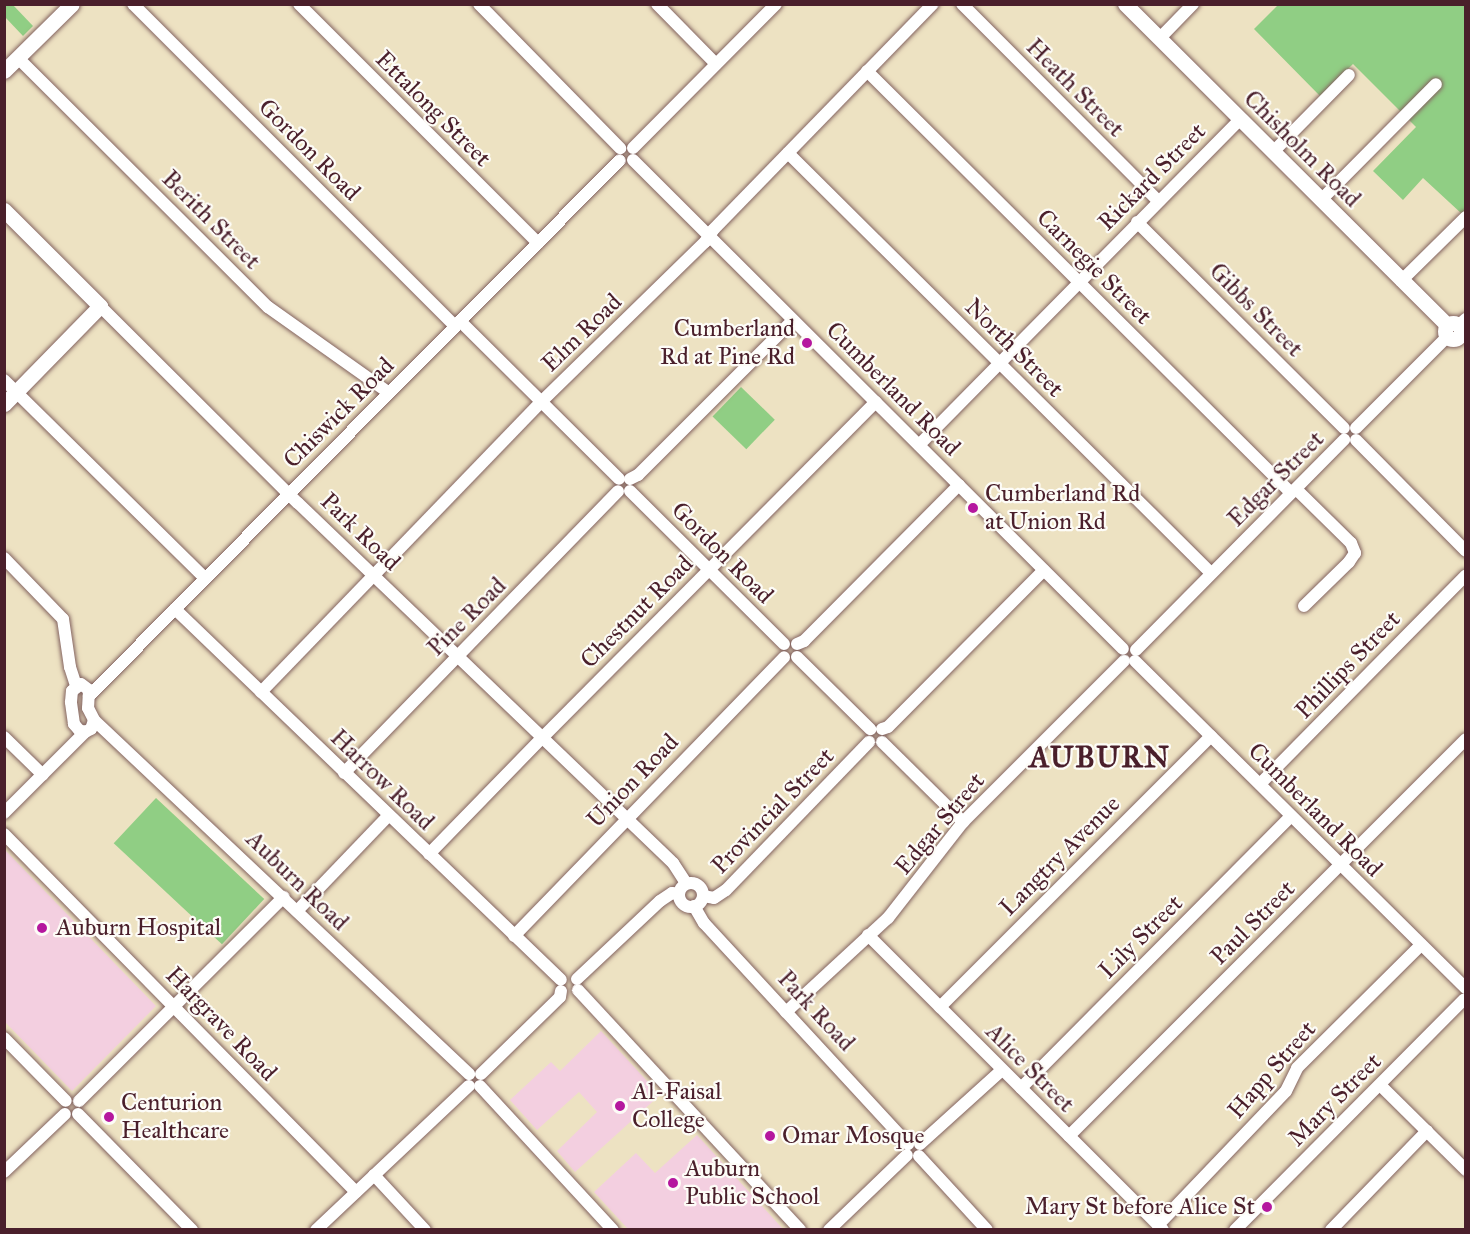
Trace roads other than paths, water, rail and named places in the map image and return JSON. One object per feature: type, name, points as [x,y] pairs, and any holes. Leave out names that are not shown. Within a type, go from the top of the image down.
[{"type":"main road","points":[[4,72],[72,4]]},
{"type":"main road","name":"Chisholm Road","points":[[1125,4],[1401,281],[1457,331]]},
{"type":"main road","name":"Park Road","points":[[4,210],[100,306]]},
{"type":"main road","points":[[4,404],[100,306]]},
{"type":"street","name":"Gordon Road","points":[[133,4],[458,324],[541,402],[784,644]]},
{"type":"street","name":"Ettalong Street","points":[[299,4],[538,243]]},
{"type":"street","name":"Cumberland Road","points":[[479,4],[1341,865],[1465,994]]},
{"type":"street","points":[[657,4],[716,64]]},
{"type":"street","name":"Chiswick Road","points":[[89,696],[776,4]]},
{"type":"street","name":"Elm Road","points":[[261,692],[541,402],[709,236],[933,4]]},
{"type":"street","name":"Heath Street","points":[[962,4],[1158,201]]},
{"type":"street","points":[[1159,39],[1193,4]]},
{"type":"street","name":"Berith Street","points":[[18,58],[268,307],[389,393]]},
{"type":"street","name":"Carnegie Street","points":[[867,71],[1078,282],[1293,491],[1351,543],[1355,553],[1349,562],[1304,606]]},
{"type":"street","points":[[1272,152],[1349,75]]},
{"type":"street","points":[[1321,200],[1436,84]]},
{"type":"street","name":"Rickard Street","points":[[919,445],[1240,119]]},
{"type":"street","name":"North Street","points":[[788,153],[1211,573]]},
{"type":"street","points":[[1401,281],[1466,217]]},
{"type":"street","name":"Gibbs Street","points":[[1137,222],[1466,550]]},
{"type":"street","name":"Park Road","points":[[100,306],[372,576],[673,863],[686,883]]},
{"type":"street","name":"Pine Road","points":[[344,772],[624,485],[638,475],[793,320]]},
{"type":"street","name":"Edgar Street","points":[[786,1012],[905,897],[963,822],[1350,434],[1457,331]]},
{"type":"street","points":[[4,380],[205,578]]},
{"type":"street","name":"Chestnut Road","points":[[429,854],[876,402]]},
{"type":"street","points":[[959,485],[804,641],[797,644],[789,641],[781,649],[876,729],[885,734],[876,742],[963,822]]},
{"type":"street","points":[[4,558],[61,615],[72,678],[76,686],[71,698],[73,720],[79,730],[85,732]]},
{"type":"street","points":[[876,729],[888,727],[1044,570]]},
{"type":"street","name":"Phillips Street","points":[[1260,784],[1466,574]]},
{"type":"street","name":"Harrow Road","points":[[175,609],[514,936],[561,986]]},
{"type":"street","points":[[790,657],[800,652],[797,644]]},
{"type":"street","name":"Union Road","points":[[514,936],[626,819],[790,657]]},
{"type":"street","points":[[4,813],[85,732],[91,729],[94,720],[88,708],[87,687],[76,686]]},
{"type":"street","name":"Auburn Road","points":[[94,720],[284,897],[475,1080],[613,1230]]},
{"type":"street","name":"Langtry Avenue","points":[[940,1007],[1211,736]]},
{"type":"street","points":[[4,737],[43,775]]},
{"type":"street","name":"Paul Street","points":[[1069,1136],[1466,739]]},
{"type":"street","name":"Provincial Street","points":[[703,896],[714,898],[726,890],[876,742]]},
{"type":"street","points":[[297,911],[388,816]]},
{"type":"street","name":"Lily Street","points":[[1021,1088],[1291,816]]},
{"type":"street","name":"Hargrave Road","points":[[4,834],[356,1192]]},
{"type":"street","points":[[686,883],[698,885],[703,896],[694,906],[684,904],[679,894],[686,883]]},
{"type":"street","points":[[316,1230],[560,997],[561,986],[577,985],[660,901],[672,893],[679,894]]},
{"type":"street","points":[[4,1172],[72,1108],[284,897]]},
{"type":"street","name":"Park Road","points":[[694,906],[704,923],[987,1230]]},
{"type":"street","name":"Alice Street","points":[[868,935],[1160,1227]]},
{"type":"street","name":"Happ Street","points":[[1160,1227],[1286,1091],[1297,1068],[1420,945]]},
{"type":"street","points":[[577,985],[800,1230]]},
{"type":"street","name":"Mary Street","points":[[1235,1230],[1380,1084],[1465,994]]},
{"type":"street","points":[[4,1038],[192,1230]]},
{"type":"street","points":[[829,1230],[1002,1070]]},
{"type":"street","points":[[1380,1084],[1466,1170]]},
{"type":"street","points":[[1331,1230],[1427,1131]]},
{"type":"street","points":[[374,1175],[425,1230]]},
{"type":"place","name":"Cumberland Rd at Pine Rd","points":[[807,343]]},
{"type":"place","name":"Cumberland Rd at Union Rd","points":[[973,508]]},
{"type":"place","name":"Auburn Hospital","points":[[42,928]]},
{"type":"place","name":"Al-Faisal College","points":[[620,1106]]},
{"type":"place","name":"Centurion Healthcare","points":[[109,1117]]},
{"type":"place","name":"Omar Mosque","points":[[770,1136]]},
{"type":"place","name":"Auburn Public School","points":[[673,1183]]},
{"type":"place","name":"Mary St before Alice St","points":[[1267,1207]]},
{"type":"district","name":"AUBURN","points":[[1100,757]]}]
